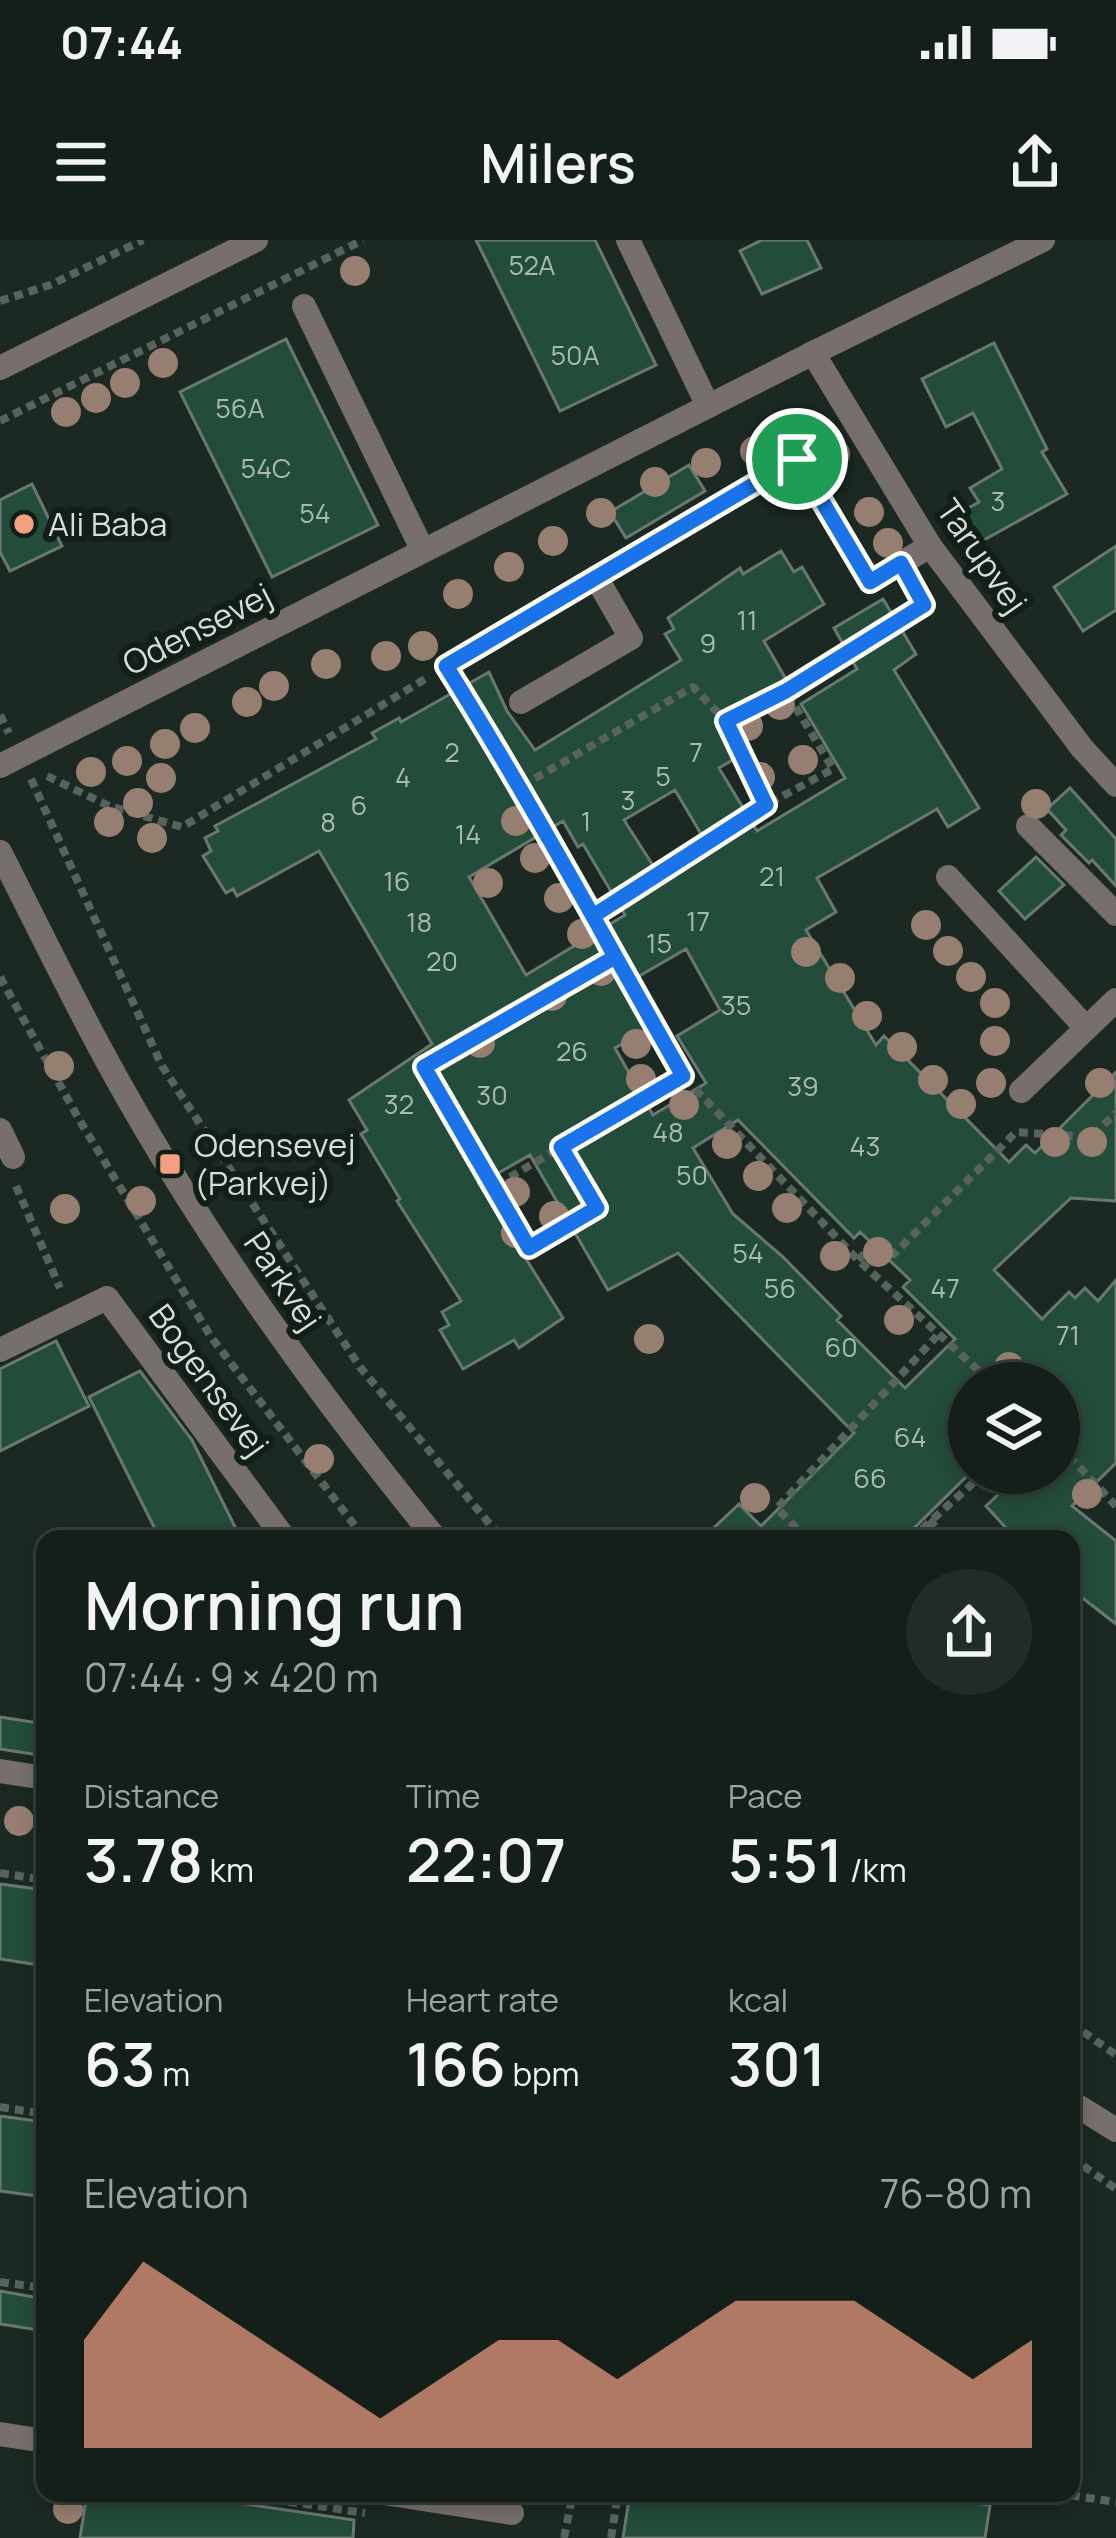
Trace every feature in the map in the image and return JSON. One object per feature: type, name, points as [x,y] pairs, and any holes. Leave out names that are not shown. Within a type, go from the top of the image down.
[{"type":"street","points":[[0,368],[256,240]]},
{"type":"street","points":[[628,240],[709,406]]},
{"type":"street","name":"Odensevej","points":[[18,764],[423,550],[1043,240]]},
{"type":"street","points":[[304,307],[423,550]]},
{"type":"street","name":"Tarupvej","points":[[813,352],[930,546],[1082,748],[1116,785]]},
{"type":"street","points":[[446,666],[797,459],[870,582],[930,546]]},
{"type":"street","points":[[521,702],[631,638],[596,578]]},
{"type":"street","points":[[1028,826],[1116,914]]},
{"type":"street","name":"Parkvej","points":[[0,852],[101,1051],[211,1233],[338,1419],[429,1530]]},
{"type":"street","points":[[948,877],[1086,1028]]},
{"type":"street","points":[[1021,1091],[1116,1000]]},
{"type":"street","points":[[0,1130],[14,1157]]},
{"type":"street","name":"Bogensevej","points":[[0,1350],[107,1298],[278,1530]]},
{"type":"street","points":[[0,1771],[36,1777]]},
{"type":"street","points":[[1080,2108],[1116,2130]]},
{"type":"street","points":[[0,2434],[36,2440]]},
{"type":"street","points":[[442,2502],[512,2513]]},
{"type":"path","points":[[0,301],[50,285],[143,240]]},
{"type":"path","points":[[0,421],[362,240]]},
{"type":"path","points":[[726,721],[786,691],[924,605],[901,563]]},
{"type":"path","points":[[18,764],[109,806],[182,827],[446,666],[522,787],[683,1076],[858,1260],[967,1362]]},
{"type":"path","points":[[522,787],[693,687],[726,721],[766,805]]},
{"type":"path","points":[[593,916],[766,805],[833,769],[786,691]]},
{"type":"path","points":[[0,715],[18,764],[162,1066],[360,1367],[495,1530]]},
{"type":"path","points":[[561,1147],[597,1208],[529,1248],[424,1067],[615,957]]},
{"type":"path","points":[[0,977],[80,1121],[211,1337],[358,1530]]},
{"type":"path","points":[[493,1186],[683,1076]]},
{"type":"path","points":[[858,1260],[878,1240],[894,1254],[1016,1132],[1091,1137],[1116,1113]]},
{"type":"path","points":[[14,1157],[8,1169],[72,1315]]},
{"type":"path","points":[[798,1530],[777,1508],[937,1336]]},
{"type":"path","points":[[1080,1467],[1116,1506]]},
{"type":"path","points":[[920,1530],[959,1494]]},
{"type":"path","points":[[929,1520],[938,1530]]},
{"type":"path","points":[[0,1873],[36,1879]]},
{"type":"path","points":[[1080,2029],[1116,2055]]},
{"type":"path","points":[[0,2107],[36,2113]]},
{"type":"path","points":[[1080,2163],[1116,2189]]},
{"type":"path","points":[[0,2282],[36,2287]]},
{"type":"path","points":[[1080,2497],[1116,2502]]},
{"type":"path","points":[[564,2538],[571,2502]]},
{"type":"path","points":[[611,2538],[617,2502]]},
{"type":"building","points":[[476,240],[595,240],[656,365],[560,411]]},
{"type":"building","points":[[762,240],[807,240],[821,268],[762,294],[740,251]]},
{"type":"building","points":[[286,339],[378,525],[272,577],[180,392]]},
{"type":"building","points":[[994,343],[1047,449],[1042,452],[1067,494],[973,546],[956,515],[979,502],[970,488],[1002,469],[973,413],[946,427],[922,379]]},
{"type":"building","points":[[689,465],[705,491],[626,538],[610,512]]},
{"type":"building","points":[[32,484],[62,546],[10,571],[0,552],[0,500]]},
{"type":"building","points":[[1116,546],[1116,610],[1083,631],[1054,587]]},
{"type":"building","points":[[781,551],[794,572],[802,567],[824,604],[764,641],[787,681],[716,722],[736,758],[719,768],[757,831],[845,778],[801,704],[857,669],[834,628],[883,599],[916,654],[894,670],[979,808],[948,827],[937,809],[817,878],[836,912],[806,930],[876,1045],[884,1036],[1009,1162],[1026,1145],[1035,1153],[1116,1072],[1116,1201],[1071,1198],[994,1270],[1042,1319],[1069,1292],[1075,1298],[1085,1288],[1098,1301],[1116,1280],[1116,1463],[1072,1506],[1116,1541],[1116,1624],[1080,1596],[1080,1530],[1008,1530],[986,1506],[999,1494],[1080,1494],[1080,1362],[948,1362],[949,1494],[912,1530],[712,1530],[739,1504],[761,1526],[854,1433],[678,1253],[608,1290],[530,1155],[479,1184],[563,1318],[519,1348],[514,1340],[463,1369],[440,1330],[449,1325],[442,1312],[461,1301],[397,1201],[361,1134],[367,1130],[349,1100],[432,1044],[319,851],[237,896],[233,889],[226,893],[203,856],[211,851],[205,838],[218,831],[215,826],[376,739],[372,733],[399,718],[401,722],[489,672],[507,711],[535,750],[681,660],[665,634],[674,629],[668,618],[740,568],[743,574]],"holes":[[[675,790],[711,851],[661,878],[624,820]],[[563,821],[578,847],[583,844],[625,915],[526,975],[469,877]],[[686,949],[720,1010],[677,1036],[706,1083],[653,1115],[615,1048],[647,1030],[622,986]],[[738,1120],[854,1238],[860,1232],[910,1280],[903,1287],[955,1339],[905,1388],[782,1256],[733,1214],[693,1148]]]},
{"type":"building","points":[[1070,788],[1116,839],[1116,886],[1061,835],[1066,830],[1047,809]]},
{"type":"building","points":[[1036,857],[1064,885],[1025,919],[999,891]]},
{"type":"building","points":[[56,1341],[89,1406],[0,1451],[0,1369]]},
{"type":"building","points":[[140,1371],[192,1440],[237,1530],[156,1530],[89,1397]]},
{"type":"building","points":[[0,1717],[36,1723],[36,1755],[0,1749]]},
{"type":"building","points":[[0,1884],[36,1889],[36,1965],[0,1959]]},
{"type":"building","points":[[0,2116],[36,2121],[36,2196],[0,2191]]},
{"type":"building","points":[[0,2291],[36,2297],[36,2330],[0,2324]]},
{"type":"building","points":[[86,2502],[233,2502],[354,2520],[353,2538],[80,2538]]},
{"type":"building","points":[[629,2502],[990,2505],[985,2538],[623,2538]]},
{"type":"place","name":"Ali Baba","points":[[24,524]]},
{"type":"place","name":"Odensevej (Parkvej)","points":[[170,1164]]},
{"type":"route","points":[[797,459],[446,666],[522,787],[615,957],[683,1076],[561,1147],[597,1208],[529,1248],[424,1067],[615,957],[593,916],[766,805],[726,721],[786,691],[924,605],[901,563],[870,582],[797,459]]}]
